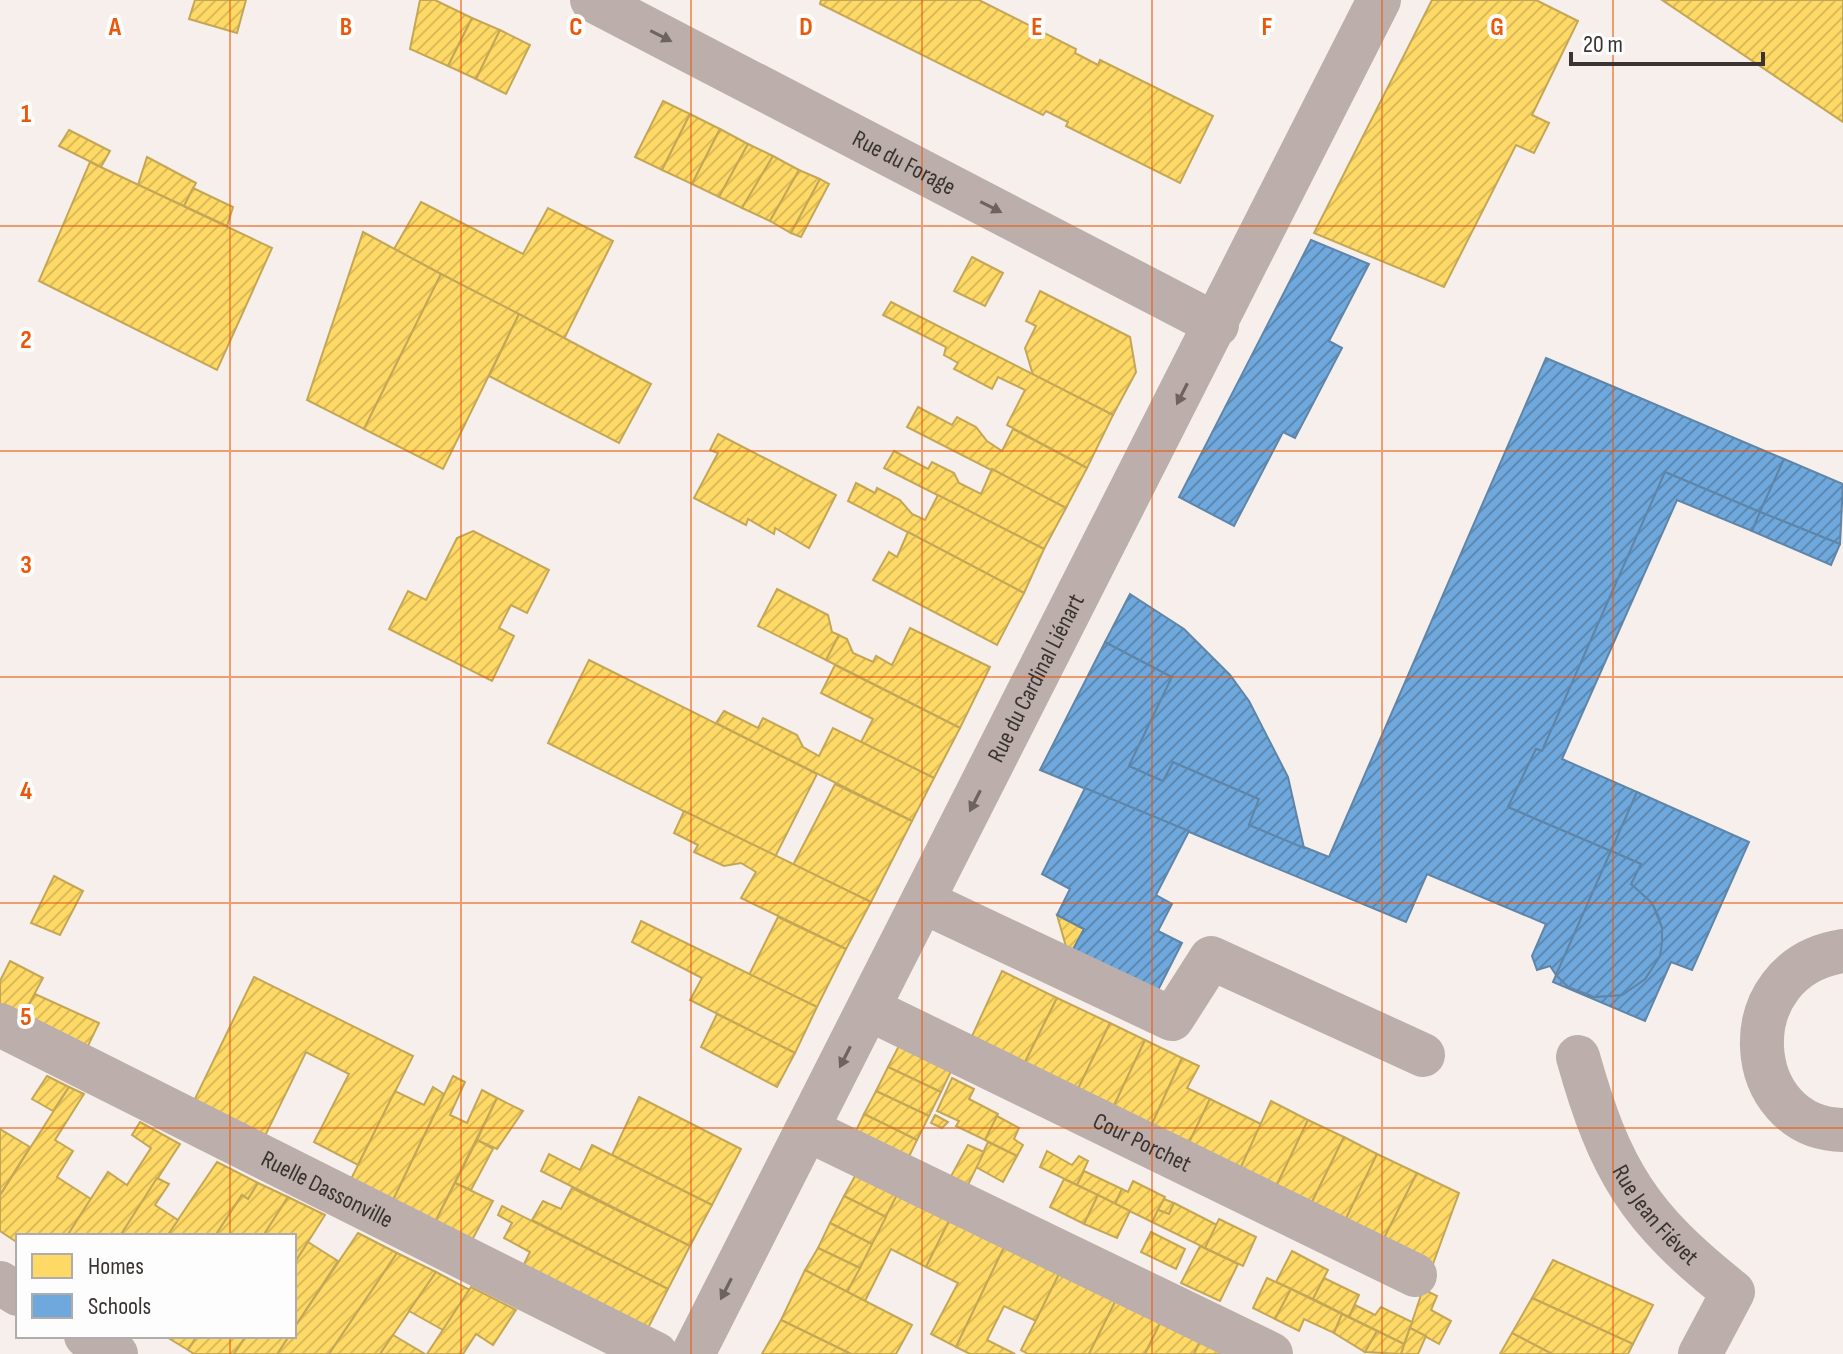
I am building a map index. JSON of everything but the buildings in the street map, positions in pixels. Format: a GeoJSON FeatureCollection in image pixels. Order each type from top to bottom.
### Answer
{"type":"FeatureCollection","features":[{"type":"Feature","properties":{"kind":"street","name":"Rue du Forage"},"geometry":{"type":"LineString","coordinates":[[592,0],[1217,325]]}},
{"type":"Feature","properties":{"kind":"street","name":"Rue du Cardinal Liénart"},"geometry":{"type":"LineString","coordinates":[[693,1354],[1379,0]]}},
{"type":"Feature","properties":{"kind":"street"},"geometry":{"type":"LineString","coordinates":[[924,902],[1172,1019],[1211,958],[1423,1055]]}},
{"type":"Feature","properties":{"kind":"street"},"geometry":{"type":"LineString","coordinates":[[1843,951],[1822,954],[1796,968],[1775,990],[1763,1017],[1760,1047],[1767,1076],[1783,1101],[1806,1120],[1843,1130]]}},
{"type":"Feature","properties":{"kind":"street","name":"Cour Porchet"},"geometry":{"type":"LineString","coordinates":[[869,1009],[1415,1275]]}},
{"type":"Feature","properties":{"kind":"street","name":"Ruelle Dassonville"},"geometry":{"type":"LineString","coordinates":[[0,1025],[656,1354]]}},
{"type":"Feature","properties":{"kind":"street","name":"Rue Jean Fiévet"},"geometry":{"type":"LineString","coordinates":[[1578,1057],[1596,1122],[1633,1194],[1661,1229],[1733,1292],[1700,1354]]}},
{"type":"Feature","properties":{"kind":"street"},"geometry":{"type":"LineString","coordinates":[[808,1130],[1271,1354]]}},
{"type":"Feature","properties":{"kind":"street"},"geometry":{"type":"LineString","coordinates":[[89,1338],[116,1354]]}}]}
